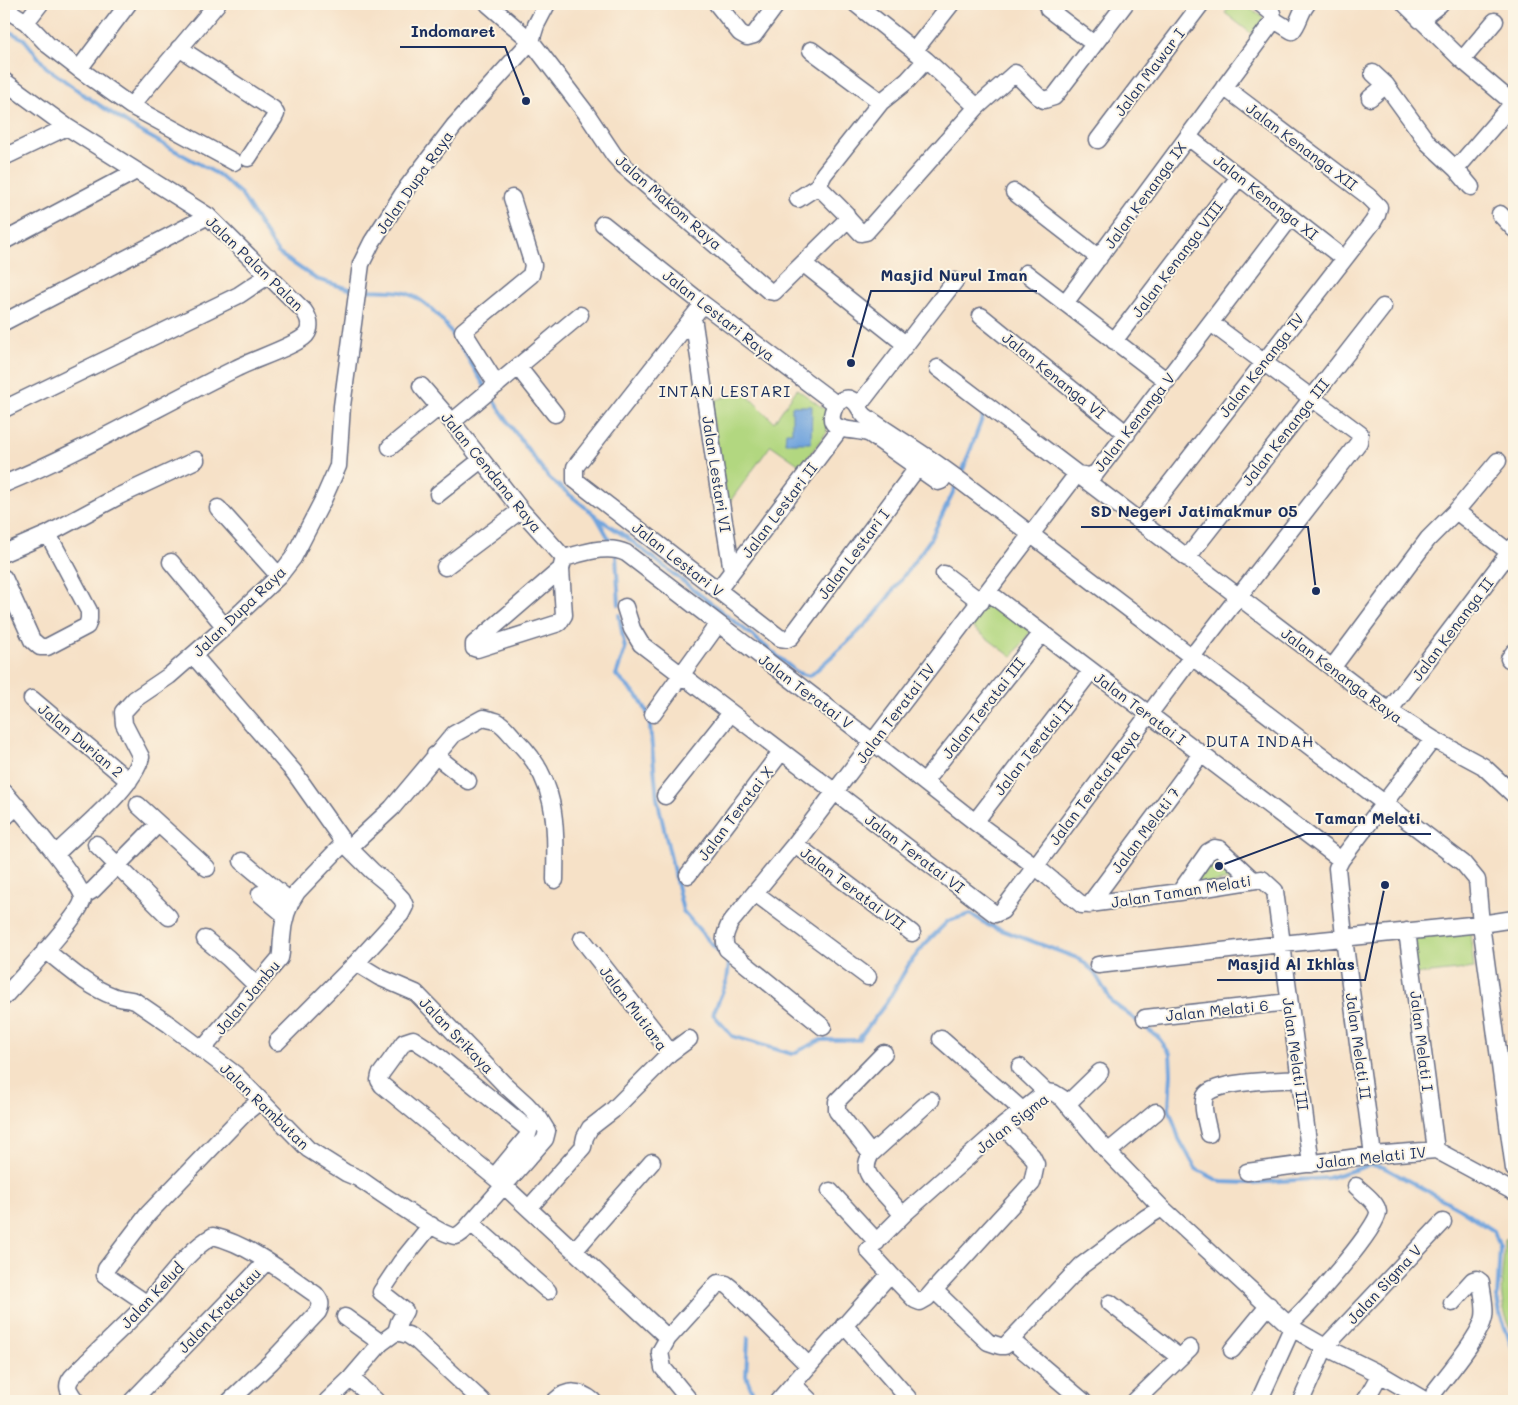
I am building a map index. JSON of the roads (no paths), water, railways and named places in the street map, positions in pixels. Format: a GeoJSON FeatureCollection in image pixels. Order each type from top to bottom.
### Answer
{"type":"FeatureCollection","features":[{"type":"Feature","properties":{"kind":"street"},"geometry":{"type":"LineString","coordinates":[[26,22],[40,4]]}},
{"type":"Feature","properties":{"kind":"street"},"geometry":{"type":"LineString","coordinates":[[79,69],[128,4]]}},
{"type":"Feature","properties":{"kind":"street"},"geometry":{"type":"LineString","coordinates":[[131,106],[217,4]]}},
{"type":"Feature","properties":{"kind":"street","name":"Jalan Makom Raya"},"geometry":{"type":"LineString","coordinates":[[488,4],[531,41],[619,160],[769,291],[774,292],[804,264]]}},
{"type":"Feature","properties":{"kind":"street"},"geometry":{"type":"LineString","coordinates":[[531,41],[536,25],[547,4]]}},
{"type":"Feature","properties":{"kind":"street"},"geometry":{"type":"LineString","coordinates":[[717,4],[740,34],[747,37],[754,34],[777,4]]}},
{"type":"Feature","properties":{"kind":"street"},"geometry":{"type":"LineString","coordinates":[[856,4],[920,55],[977,107]]}},
{"type":"Feature","properties":{"kind":"street"},"geometry":{"type":"LineString","coordinates":[[798,199],[818,186],[824,174],[881,102],[907,81],[920,55],[951,4]]}},
{"type":"Feature","properties":{"kind":"street"},"geometry":{"type":"LineString","coordinates":[[818,186],[846,214],[848,219],[861,233],[866,232],[977,107],[1015,73],[1039,97],[1044,100],[1054,97],[1125,4]]}},
{"type":"Feature","properties":{"kind":"street","name":"Jalan Mawar I"},"geometry":{"type":"LineString","coordinates":[[1098,140],[1200,4]]}},
{"type":"Feature","properties":{"kind":"street"},"geometry":{"type":"LineString","coordinates":[[1261,4],[1272,13],[1274,20],[1292,31],[1295,29],[1300,15],[1307,4]]}},
{"type":"Feature","properties":{"kind":"street"},"geometry":{"type":"LineString","coordinates":[[1404,4],[1462,60],[1514,102],[1456,169]]}},
{"type":"Feature","properties":{"kind":"street"},"geometry":{"type":"LineString","coordinates":[[1420,20],[1440,4]]}},
{"type":"Feature","properties":{"kind":"street"},"geometry":{"type":"LineString","coordinates":[[4,8],[26,22],[48,45],[79,69],[131,106],[241,160],[274,118],[276,114],[274,109],[179,48]]}},
{"type":"Feature","properties":{"kind":"street"},"geometry":{"type":"LineString","coordinates":[[1048,9],[1094,44]]}},
{"type":"Feature","properties":{"kind":"street","name":"Jalan Kenanga IX"},"geometry":{"type":"LineString","coordinates":[[1065,303],[1274,20]]}},
{"type":"Feature","properties":{"kind":"street"},"geometry":{"type":"LineString","coordinates":[[1462,60],[1495,21]]}},
{"type":"Feature","properties":{"kind":"street","name":"Jalan Dupa Raya"},"geometry":{"type":"LineString","coordinates":[[56,854],[129,781],[141,757],[124,724],[123,712],[135,700],[169,676],[225,627],[279,576],[293,558],[338,466],[342,406],[360,264],[408,186],[454,126],[531,41]]}},
{"type":"Feature","properties":{"kind":"street"},"geometry":{"type":"LineString","coordinates":[[811,50],[881,102]]}},
{"type":"Feature","properties":{"kind":"street"},"geometry":{"type":"LineString","coordinates":[[1373,73],[1386,85],[1428,143],[1456,169],[1471,187]]}},
{"type":"Feature","properties":{"kind":"street","name":"Jalan Palan Palan"},"geometry":{"type":"LineString","coordinates":[[4,81],[67,127],[208,216],[308,315],[310,326],[301,340],[239,367],[112,433],[4,484]]}},
{"type":"Feature","properties":{"kind":"street"},"geometry":{"type":"LineString","coordinates":[[1370,98],[1386,85]]}},
{"type":"Feature","properties":{"kind":"street","name":"Jalan Kenanga XII"},"geometry":{"type":"LineString","coordinates":[[1224,87],[1368,196],[1379,207]]}},
{"type":"Feature","properties":{"kind":"street"},"geometry":{"type":"LineString","coordinates":[[4,157],[67,127]]}},
{"type":"Feature","properties":{"kind":"street","name":"Jalan Kenanga XI"},"geometry":{"type":"LineString","coordinates":[[1188,137],[1343,258]]}},
{"type":"Feature","properties":{"kind":"street"},"geometry":{"type":"LineString","coordinates":[[4,241],[136,171]]}},
{"type":"Feature","properties":{"kind":"street","name":"Jalan Kenanga VIII"},"geometry":{"type":"LineString","coordinates":[[1114,341],[1239,177]]}},
{"type":"Feature","properties":{"kind":"street"},"geometry":{"type":"LineString","coordinates":[[1014,192],[1099,258]]}},
{"type":"Feature","properties":{"kind":"street"},"geometry":{"type":"LineString","coordinates":[[491,390],[463,331],[531,275],[533,265],[512,198]]}},
{"type":"Feature","properties":{"kind":"street","name":"Jalan Kenanga IV"},"geometry":{"type":"LineString","coordinates":[[1140,522],[1372,222],[1377,215],[1379,207]]}},
{"type":"Feature","properties":{"kind":"street"},"geometry":{"type":"LineString","coordinates":[[1500,214],[1514,229]]}},
{"type":"Feature","properties":{"kind":"street"},"geometry":{"type":"LineString","coordinates":[[4,322],[208,216]]}},
{"type":"Feature","properties":{"kind":"street","name":"Jalan Kenanga V"},"geometry":{"type":"LineString","coordinates":[[938,368],[1077,474],[1089,476],[1096,473],[1127,434],[1291,217]]}},
{"type":"Feature","properties":{"kind":"street"},"geometry":{"type":"LineString","coordinates":[[848,219],[804,264],[905,344]]}},
{"type":"Feature","properties":{"kind":"street","name":"Jalan Lestari Raya"},"geometry":{"type":"LineString","coordinates":[[603,224],[698,310],[836,404]]}},
{"type":"Feature","properties":{"kind":"street"},"geometry":{"type":"LineString","coordinates":[[1026,273],[1167,381]]}},
{"type":"Feature","properties":{"kind":"street"},"geometry":{"type":"LineString","coordinates":[[4,410],[239,295],[268,275]]}},
{"type":"Feature","properties":{"kind":"street"},"geometry":{"type":"LineString","coordinates":[[859,405],[954,281]]}},
{"type":"Feature","properties":{"kind":"street","name":"Jalan Kenanga III"},"geometry":{"type":"LineString","coordinates":[[1187,558],[1382,307]]}},
{"type":"Feature","properties":{"kind":"street","name":"Jalan Lestari V"},"geometry":{"type":"LineString","coordinates":[[698,310],[575,467],[575,480],[780,638],[787,639]]}},
{"type":"Feature","properties":{"kind":"street","name":"Jalan Lestari VI"},"geometry":{"type":"LineString","coordinates":[[698,310],[713,455],[732,571]]}},
{"type":"Feature","properties":{"kind":"street"},"geometry":{"type":"LineString","coordinates":[[452,422],[580,315]]}},
{"type":"Feature","properties":{"kind":"street","name":"Jalan Kenanga VI"},"geometry":{"type":"LineString","coordinates":[[982,316],[1127,434]]}},
{"type":"Feature","properties":{"kind":"street"},"geometry":{"type":"LineString","coordinates":[[1211,323],[1312,398]]}},
{"type":"Feature","properties":{"kind":"street"},"geometry":{"type":"LineString","coordinates":[[518,367],[554,414]]}},
{"type":"Feature","properties":{"kind":"street","name":"Jalan Cendana Raya"},"geometry":{"type":"LineString","coordinates":[[421,386],[452,422],[563,564]]}},
{"type":"Feature","properties":{"kind":"street"},"geometry":{"type":"LineString","coordinates":[[870,391],[872,416],[922,462],[938,482],[955,477],[1468,868],[1477,880],[1481,924],[1511,1125],[1514,1169]]}},
{"type":"Feature","properties":{"kind":"street","name":"Jalan Teratai Raya"},"geometry":{"type":"LineString","coordinates":[[995,914],[1002,911],[1149,714],[1359,442],[1360,434],[1312,398]]}},
{"type":"Feature","properties":{"kind":"street"},"geometry":{"type":"LineString","coordinates":[[879,424],[864,415],[859,405],[851,399],[836,404],[832,415],[834,424],[840,429],[850,432],[862,430],[922,462]]}},
{"type":"Feature","properties":{"kind":"street"},"geometry":{"type":"LineString","coordinates":[[390,447],[439,407]]}},
{"type":"Feature","properties":{"kind":"street","name":"Jalan Lestari II"},"geometry":{"type":"LineString","coordinates":[[718,590],[840,429]]}},
{"type":"Feature","properties":{"kind":"street"},"geometry":{"type":"LineString","coordinates":[[4,553],[48,534],[119,496],[196,460]]}},
{"type":"Feature","properties":{"kind":"street"},"geometry":{"type":"LineString","coordinates":[[438,494],[481,460]]}},
{"type":"Feature","properties":{"kind":"street"},"geometry":{"type":"LineString","coordinates":[[1332,668],[1428,539],[1456,511],[1498,461]]}},
{"type":"Feature","properties":{"kind":"street","name":"Jalan Lestari I"},"geometry":{"type":"LineString","coordinates":[[787,639],[922,462]]}},
{"type":"Feature","properties":{"kind":"street","name":"Jalan Kenanga Raya"},"geometry":{"type":"LineString","coordinates":[[1077,474],[1389,712],[1433,739],[1484,766],[1514,796]]}},
{"type":"Feature","properties":{"kind":"street","name":"Jalan Teratai IV"},"geometry":{"type":"LineString","coordinates":[[823,1027],[730,953],[724,944],[730,923],[795,844],[1077,474]]}},
{"type":"Feature","properties":{"kind":"street"},"geometry":{"type":"LineString","coordinates":[[218,508],[279,576]]}},
{"type":"Feature","properties":{"kind":"street"},"geometry":{"type":"LineString","coordinates":[[445,567],[521,510]]}},
{"type":"Feature","properties":{"kind":"street"},"geometry":{"type":"LineString","coordinates":[[1456,511],[1513,552]]}},
{"type":"Feature","properties":{"kind":"street"},"geometry":{"type":"LineString","coordinates":[[4,578],[32,640],[40,646],[47,647],[87,626],[90,619],[89,611],[48,534]]}},
{"type":"Feature","properties":{"kind":"street","name":"Jalan Teratai V"},"geometry":{"type":"LineString","coordinates":[[563,564],[591,551],[618,549],[626,552],[975,822],[1035,866],[1082,905],[1089,905]]}},
{"type":"Feature","properties":{"kind":"street","name":"Jalan Kenanga II"},"geometry":{"type":"LineString","coordinates":[[1389,712],[1513,552]]}},
{"type":"Feature","properties":{"kind":"street"},"geometry":{"type":"LineString","coordinates":[[171,562],[225,627]]}},
{"type":"Feature","properties":{"kind":"street"},"geometry":{"type":"LineString","coordinates":[[563,564],[563,620],[550,626],[477,649],[474,648],[474,644],[563,564]]}},
{"type":"Feature","properties":{"kind":"street","name":"Jalan Teratai I"},"geometry":{"type":"LineString","coordinates":[[944,574],[1042,633],[1341,860]]}},
{"type":"Feature","properties":{"kind":"street","name":"Jalan Teratai VI"},"geometry":{"type":"LineString","coordinates":[[625,607],[632,629],[641,644],[995,914]]}},
{"type":"Feature","properties":{"kind":"street"},"geometry":{"type":"LineString","coordinates":[[653,714],[718,624]]}},
{"type":"Feature","properties":{"kind":"street","name":"Jalan Teratai III"},"geometry":{"type":"LineString","coordinates":[[924,782],[1042,633]]}},
{"type":"Feature","properties":{"kind":"street"},"geometry":{"type":"LineString","coordinates":[[193,655],[294,772],[347,845],[372,871],[390,885],[402,899],[405,906],[356,963],[277,1042]]}},
{"type":"Feature","properties":{"kind":"street","name":"Jalan Teratai II"},"geometry":{"type":"LineString","coordinates":[[975,822],[1091,671]]}},
{"type":"Feature","properties":{"kind":"street","name":"Jalan Durian 2"},"geometry":{"type":"LineString","coordinates":[[32,699],[129,781]]}},
{"type":"Feature","properties":{"kind":"street"},"geometry":{"type":"LineString","coordinates":[[665,796],[731,713]]}},
{"type":"Feature","properties":{"kind":"street"},"geometry":{"type":"LineString","coordinates":[[288,908],[297,892],[347,845],[392,808],[454,734],[483,718],[497,722],[522,746],[541,771],[551,798],[556,845],[555,880]]}},
{"type":"Feature","properties":{"kind":"street"},"geometry":{"type":"LineString","coordinates":[[1344,933],[1337,868],[1341,860],[1433,739]]}},
{"type":"Feature","properties":{"kind":"street","name":"Jalan Teratai X"},"geometry":{"type":"LineString","coordinates":[[688,875],[781,752]]}},
{"type":"Feature","properties":{"kind":"street","name":"Jalan Melati 7"},"geometry":{"type":"LineString","coordinates":[[1089,905],[1201,754]]}},
{"type":"Feature","properties":{"kind":"street"},"geometry":{"type":"LineString","coordinates":[[435,755],[468,781]]}},
{"type":"Feature","properties":{"kind":"street"},"geometry":{"type":"LineString","coordinates":[[4,792],[56,854],[78,884],[88,893]]}},
{"type":"Feature","properties":{"kind":"street"},"geometry":{"type":"LineString","coordinates":[[138,805],[207,868]]}},
{"type":"Feature","properties":{"kind":"street"},"geometry":{"type":"LineString","coordinates":[[4,818],[17,806]]}},
{"type":"Feature","properties":{"kind":"street"},"geometry":{"type":"LineString","coordinates":[[4,997],[65,926],[88,893],[158,824]]}},
{"type":"Feature","properties":{"kind":"street"},"geometry":{"type":"LineString","coordinates":[[96,844],[169,917]]}},
{"type":"Feature","properties":{"kind":"street","name":"Jalan Teratai VII"},"geometry":{"type":"LineString","coordinates":[[795,844],[912,933]]}},
{"type":"Feature","properties":{"kind":"street"},"geometry":{"type":"LineString","coordinates":[[1180,892],[1208,852],[1215,848],[1220,849],[1253,880]]}},
{"type":"Feature","properties":{"kind":"street"},"geometry":{"type":"LineString","coordinates":[[242,861],[288,908]]}},
{"type":"Feature","properties":{"kind":"street","name":"Jalan Taman Melati"},"geometry":{"type":"LineString","coordinates":[[1089,905],[1262,879],[1275,891],[1282,944]]}},
{"type":"Feature","properties":{"kind":"street"},"geometry":{"type":"LineString","coordinates":[[755,893],[868,977]]}},
{"type":"Feature","properties":{"kind":"street"},"geometry":{"type":"LineString","coordinates":[[260,894],[288,908]]}},
{"type":"Feature","properties":{"kind":"street","name":"Jalan Jambu"},"geometry":{"type":"LineString","coordinates":[[202,1050],[280,958],[288,908]]}},
{"type":"Feature","properties":{"kind":"street"},"geometry":{"type":"LineString","coordinates":[[1098,965],[1282,944],[1344,933],[1408,931],[1514,919]]}},
{"type":"Feature","properties":{"kind":"street","name":"Jalan Melati I"},"geometry":{"type":"LineString","coordinates":[[1408,931],[1436,1150]]}},
{"type":"Feature","properties":{"kind":"street","name":"Jalan Melati II"},"geometry":{"type":"LineString","coordinates":[[1344,933],[1373,1154]]}},
{"type":"Feature","properties":{"kind":"street"},"geometry":{"type":"LineString","coordinates":[[206,939],[257,986]]}},
{"type":"Feature","properties":{"kind":"street","name":"Jalan Mutiara"},"geometry":{"type":"LineString","coordinates":[[529,1208],[583,1147],[584,1138],[590,1128],[612,1111],[670,1053],[582,939]]}},
{"type":"Feature","properties":{"kind":"street","name":"Jalan Melati III"},"geometry":{"type":"LineString","coordinates":[[1282,944],[1311,1164]]}},
{"type":"Feature","properties":{"kind":"street","name":"Jalan Rambutan"},"geometry":{"type":"LineString","coordinates":[[45,950],[94,987],[115,998],[127,998],[135,1001],[170,1025],[236,1075],[308,1149],[452,1236],[463,1232],[471,1223],[499,1182]]}},
{"type":"Feature","properties":{"kind":"street","name":"Jalan Srikaya"},"geometry":{"type":"LineString","coordinates":[[356,963],[379,977],[416,993],[504,1084],[526,1104],[542,1123],[547,1131],[545,1138],[499,1182]]}},
{"type":"Feature","properties":{"kind":"street","name":"Jalan Melati 6"},"geometry":{"type":"LineString","coordinates":[[1145,1018],[1289,1002]]}},
{"type":"Feature","properties":{"kind":"street"},"geometry":{"type":"LineString","coordinates":[[670,1053],[688,1039]]}},
{"type":"Feature","properties":{"kind":"street"},"geometry":{"type":"LineString","coordinates":[[941,1039],[1022,1110]]}},
{"type":"Feature","properties":{"kind":"street"},"geometry":{"type":"LineString","coordinates":[[499,1182],[527,1137],[529,1131],[527,1128],[433,1052],[413,1040],[404,1042],[380,1075],[379,1080],[382,1085],[529,1208],[668,1338]]}},
{"type":"Feature","properties":{"kind":"street"},"geometry":{"type":"LineString","coordinates":[[871,1154],[837,1111],[836,1105],[837,1101],[884,1053]]}},
{"type":"Feature","properties":{"kind":"street"},"geometry":{"type":"LineString","coordinates":[[1020,1067],[1046,1092]]}},
{"type":"Feature","properties":{"kind":"street"},"geometry":{"type":"LineString","coordinates":[[1067,1104],[1100,1072]]}},
{"type":"Feature","properties":{"kind":"street"},"geometry":{"type":"LineString","coordinates":[[1209,1134],[1204,1106],[1205,1096],[1208,1091],[1223,1085],[1300,1079]]}},
{"type":"Feature","properties":{"kind":"street","name":"Jalan Sigma"},"geometry":{"type":"LineString","coordinates":[[876,1242],[900,1210],[1022,1110],[1046,1092],[1054,1093],[1067,1104],[1108,1152],[1162,1208],[1291,1326],[1325,1347],[1380,1374],[1426,1401]]}},
{"type":"Feature","properties":{"kind":"street"},"geometry":{"type":"LineString","coordinates":[[931,1100],[871,1154],[867,1163],[867,1172],[900,1210],[960,1151]]}},
{"type":"Feature","properties":{"kind":"street"},"geometry":{"type":"LineString","coordinates":[[146,1303],[105,1275],[106,1269],[148,1214],[245,1113],[260,1101]]}},
{"type":"Feature","properties":{"kind":"street"},"geometry":{"type":"LineString","coordinates":[[1108,1152],[1156,1112]]}},
{"type":"Feature","properties":{"kind":"street"},"geometry":{"type":"LineString","coordinates":[[830,1191],[876,1242],[868,1250],[915,1300],[920,1302],[927,1298],[1032,1183],[1036,1164],[1032,1156],[1003,1126]]}},
{"type":"Feature","properties":{"kind":"street","name":"Jalan Melati IV"},"geometry":{"type":"LineString","coordinates":[[1247,1172],[1373,1154],[1436,1150],[1514,1192]]}},
{"type":"Feature","properties":{"kind":"street"},"geometry":{"type":"LineString","coordinates":[[574,1251],[652,1162]]}},
{"type":"Feature","properties":{"kind":"street"},"geometry":{"type":"LineString","coordinates":[[1259,1401],[1291,1326],[1358,1245],[1376,1219],[1378,1211],[1376,1206],[1356,1186]]}},
{"type":"Feature","properties":{"kind":"street"},"geometry":{"type":"LineString","coordinates":[[934,1290],[988,1342],[1005,1346],[1080,1266],[1162,1208]]}},
{"type":"Feature","properties":{"kind":"street","name":"Jalan Sigma V"},"geometry":{"type":"LineString","coordinates":[[1325,1347],[1443,1222]]}},
{"type":"Feature","properties":{"kind":"street"},"geometry":{"type":"LineString","coordinates":[[471,1223],[548,1291]]}},
{"type":"Feature","properties":{"kind":"street"},"geometry":{"type":"LineString","coordinates":[[326,1401],[351,1378],[381,1343],[396,1332],[405,1311],[381,1292],[401,1262],[431,1225]]}},
{"type":"Feature","properties":{"kind":"street","name":"Jalan Kelud"},"geometry":{"type":"LineString","coordinates":[[76,1401],[68,1389],[68,1382],[72,1377],[206,1240],[213,1236],[224,1238],[266,1260]]}},
{"type":"Feature","properties":{"kind":"street","name":"Jalan Krakatau"},"geometry":{"type":"LineString","coordinates":[[132,1401],[266,1260],[315,1294],[320,1300],[321,1306],[318,1312],[272,1362],[230,1401]]}},
{"type":"Feature","properties":{"kind":"street"},"geometry":{"type":"LineString","coordinates":[[778,1401],[890,1274]]}},
{"type":"Feature","properties":{"kind":"street"},"geometry":{"type":"LineString","coordinates":[[1432,1401],[1435,1391],[1477,1334],[1484,1318],[1485,1309],[1481,1282],[1477,1279],[1473,1280],[1452,1303]]}},
{"type":"Feature","properties":{"kind":"street"},"geometry":{"type":"LineString","coordinates":[[690,1401],[663,1368],[660,1352],[668,1338],[716,1285],[721,1282],[732,1288],[810,1366]]}},
{"type":"Feature","properties":{"kind":"street"},"geometry":{"type":"LineString","coordinates":[[1110,1303],[1184,1353],[1135,1401]]}},
{"type":"Feature","properties":{"kind":"street"},"geometry":{"type":"LineString","coordinates":[[1232,1350],[1268,1305]]}},
{"type":"Feature","properties":{"kind":"street"},"geometry":{"type":"LineString","coordinates":[[345,1317],[381,1343]]}},
{"type":"Feature","properties":{"kind":"street"},"geometry":{"type":"LineString","coordinates":[[844,1325],[908,1398]]}},
{"type":"Feature","properties":{"kind":"street"},"geometry":{"type":"LineString","coordinates":[[396,1332],[408,1335],[417,1341],[482,1401]]}},
{"type":"Feature","properties":{"kind":"street"},"geometry":{"type":"LineString","coordinates":[[1011,1340],[1083,1401]]}},
{"type":"Feature","properties":{"kind":"street"},"geometry":{"type":"LineString","coordinates":[[1301,1401],[1325,1347]]}},
{"type":"Feature","properties":{"kind":"street"},"geometry":{"type":"LineString","coordinates":[[1365,1401],[1380,1374]]}},
{"type":"Feature","properties":{"kind":"street"},"geometry":{"type":"LineString","coordinates":[[351,1378],[376,1401]]}},
{"type":"Feature","properties":{"kind":"street"},"geometry":{"type":"LineString","coordinates":[[794,1384],[810,1401]]}},
{"type":"Feature","properties":{"kind":"street"},"geometry":{"type":"LineString","coordinates":[[555,1401],[569,1392],[593,1401]]}},
{"type":"Feature","properties":{"kind":"water"},"geometry":{"type":"Polygon","coordinates":[[[792,406],[812,406],[811,443],[785,443],[786,432],[792,432],[792,406]]]}},
{"type":"Feature","properties":{"kind":"waterway"},"geometry":{"type":"LineString","coordinates":[[4,29],[24,39],[46,67],[84,95],[136,129],[219,175],[241,194],[278,253],[316,279],[353,290]]}},
{"type":"Feature","properties":{"kind":"waterway"},"geometry":{"type":"LineString","coordinates":[[362,290],[401,292],[415,297],[428,306],[450,331],[486,388]]}},
{"type":"Feature","properties":{"kind":"waterway"},"geometry":{"type":"LineString","coordinates":[[491,396],[549,478],[596,516],[612,544]]}},
{"type":"Feature","properties":{"kind":"waterway"},"geometry":{"type":"LineString","coordinates":[[961,475],[983,416]]}},
{"type":"Feature","properties":{"kind":"waterway"},"geometry":{"type":"LineString","coordinates":[[598,518],[625,536],[798,673],[810,676],[875,615],[930,540],[957,484]]}},
{"type":"Feature","properties":{"kind":"waterway"},"geometry":{"type":"LineString","coordinates":[[616,555],[619,605]]}},
{"type":"Feature","properties":{"kind":"waterway"},"geometry":{"type":"LineString","coordinates":[[619,615],[625,649],[616,675],[640,699],[649,716],[657,798],[683,911],[729,964],[727,981],[713,1014],[732,1036],[792,1054],[821,1040],[858,1040],[887,1002],[909,964],[925,944],[948,921],[971,914],[988,925],[1080,959],[1094,972],[1112,1002],[1158,1037],[1170,1054],[1169,1108],[1179,1139],[1196,1169],[1221,1182],[1250,1183],[1328,1178],[1370,1165],[1383,1167],[1459,1208],[1494,1231],[1500,1248],[1497,1299],[1500,1314],[1514,1352]]}},
{"type":"Feature","properties":{"kind":"waterway"},"geometry":{"type":"LineString","coordinates":[[748,1338],[746,1376],[756,1401]]}},
{"type":"Feature","properties":{"kind":"place","name":"Indomaret"},"geometry":{"type":"Point","coordinates":[526,101]}},
{"type":"Feature","properties":{"kind":"place","name":"Masjid Nurul Iman"},"geometry":{"type":"Point","coordinates":[851,363]}},
{"type":"Feature","properties":{"kind":"place","name":"SD Negeri Jatimakmur 05"},"geometry":{"type":"Point","coordinates":[1316,591]}},
{"type":"Feature","properties":{"kind":"place","name":"Taman Melati"},"geometry":{"type":"Point","coordinates":[1219,866]}},
{"type":"Feature","properties":{"kind":"place","name":"Masjid Al Ikhlas"},"geometry":{"type":"Point","coordinates":[1385,885]}},
{"type":"Feature","properties":{"kind":"district","name":"INTAN LESTARI"},"geometry":{"type":"Point","coordinates":[725,390]}},
{"type":"Feature","properties":{"kind":"district","name":"DUTA INDAH"},"geometry":{"type":"Point","coordinates":[1260,740]}}]}
